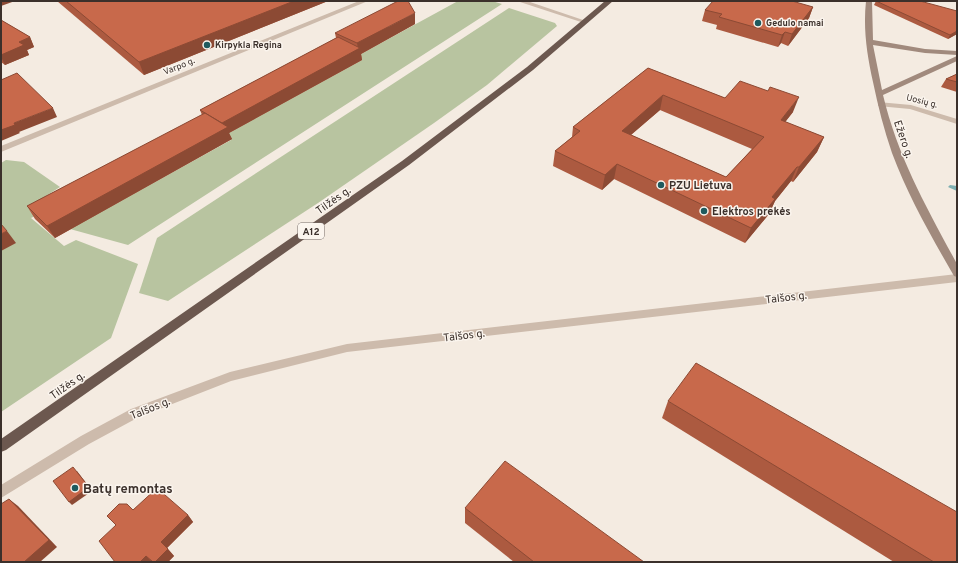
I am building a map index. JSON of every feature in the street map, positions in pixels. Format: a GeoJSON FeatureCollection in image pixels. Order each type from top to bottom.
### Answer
{"type":"FeatureCollection","features":[{"type":"Feature","properties":{"kind":"highway","name":"Tilžės g."},"geometry":{"type":"LineString","coordinates":[[1,446],[407,164],[483,107],[586,22],[609,1]]}},
{"type":"Feature","properties":{"kind":"main road","name":"Ežero g."},"geometry":{"type":"LineString","coordinates":[[869,1],[869,42],[881,104],[903,170],[957,273]]}},
{"type":"Feature","properties":{"kind":"main road"},"geometry":{"type":"LineString","coordinates":[[869,42],[925,51],[957,54]]}},
{"type":"Feature","properties":{"kind":"main road"},"geometry":{"type":"LineString","coordinates":[[879,94],[957,58]]}},
{"type":"Feature","properties":{"kind":"street","name":"Varpo g."},"geometry":{"type":"LineString","coordinates":[[1,149],[365,1]]}},
{"type":"Feature","properties":{"kind":"street"},"geometry":{"type":"LineString","coordinates":[[520,1],[586,22]]}},
{"type":"Feature","properties":{"kind":"street","name":"Uosių g."},"geometry":{"type":"LineString","coordinates":[[881,104],[911,107],[957,122]]}},
{"type":"Feature","properties":{"kind":"street","name":"Talšos g."},"geometry":{"type":"LineString","coordinates":[[1,492],[85,440],[135,413],[230,377],[347,348],[957,278]]}},
{"type":"Feature","properties":{"kind":"green space"},"geometry":{"type":"Polygon","coordinates":[[[458,1],[492,1],[502,4],[128,245],[70,229],[231,140],[225,135],[362,60],[359,55],[458,1]]]}},
{"type":"Feature","properties":{"kind":"green space"},"geometry":{"type":"Polygon","coordinates":[[[509,8],[555,23],[557,26],[487,85],[434,123],[318,203],[168,301],[139,293],[157,238],[509,8]]]}},
{"type":"Feature","properties":{"kind":"green space"},"geometry":{"type":"Polygon","coordinates":[[[6,160],[24,162],[60,187],[35,203],[43,212],[31,218],[64,246],[76,240],[138,264],[111,338],[1,412],[1,163],[6,160]]]}},
{"type":"Feature","properties":{"kind":"building"},"geometry":{"type":"Polygon","coordinates":[[[66,1],[294,1],[139,62],[66,1]]]}},
{"type":"Feature","properties":{"kind":"building"},"geometry":{"type":"Polygon","coordinates":[[[398,1],[408,1],[415,13],[357,43],[335,33],[398,1]]]}},
{"type":"Feature","properties":{"kind":"building","name":"Gedulo namai"},"geometry":{"type":"Polygon","coordinates":[[[713,1],[792,1],[813,7],[792,34],[785,32],[782,35],[719,17],[722,14],[705,10],[713,1]]]}},
{"type":"Feature","properties":{"kind":"building"},"geometry":{"type":"Polygon","coordinates":[[[876,1],[920,1],[957,11],[957,31],[950,35],[876,1]]]}},
{"type":"Feature","properties":{"kind":"building"},"geometry":{"type":"Polygon","coordinates":[[[1,20],[30,37],[19,42],[24,45],[1,55],[1,20]]]}},
{"type":"Feature","properties":{"kind":"building"},"geometry":{"type":"Polygon","coordinates":[[[338,37],[360,48],[222,123],[200,110],[338,37]]]}},
{"type":"Feature","properties":{"kind":"building"},"geometry":{"type":"Polygon","coordinates":[[[648,68],[725,98],[740,81],[768,91],[770,87],[799,97],[781,120],[824,137],[772,197],[775,199],[751,228],[617,164],[605,175],[555,151],[580,131],[573,127],[648,68]],[[663,95],[622,131],[726,177],[764,137],[663,95]]]}},
{"type":"Feature","properties":{"kind":"building"},"geometry":{"type":"Polygon","coordinates":[[[17,73],[53,108],[14,123],[15,125],[1,130],[1,80],[17,73]]]}},
{"type":"Feature","properties":{"kind":"building"},"geometry":{"type":"Polygon","coordinates":[[[957,74],[957,82],[946,79],[957,74]]]}},
{"type":"Feature","properties":{"kind":"building"},"geometry":{"type":"Polygon","coordinates":[[[205,113],[228,127],[47,226],[27,206],[205,113]]]}},
{"type":"Feature","properties":{"kind":"building"},"geometry":{"type":"Polygon","coordinates":[[[1,224],[7,231],[1,234],[1,224]]]}},
{"type":"Feature","properties":{"kind":"building"},"geometry":{"type":"Polygon","coordinates":[[[696,363],[957,512],[957,562],[934,562],[668,401],[696,363]]]}},
{"type":"Feature","properties":{"kind":"building"},"geometry":{"type":"Polygon","coordinates":[[[505,461],[644,562],[534,562],[465,508],[505,461]]]}},
{"type":"Feature","properties":{"kind":"building","name":"Batų remontas"},"geometry":{"type":"Polygon","coordinates":[[[73,467],[89,487],[69,502],[53,481],[73,467]]]}},
{"type":"Feature","properties":{"kind":"building"},"geometry":{"type":"Polygon","coordinates":[[[157,488],[188,515],[161,542],[168,549],[155,562],[146,556],[140,562],[115,562],[99,541],[116,525],[107,516],[119,504],[127,504],[133,510],[157,488]]]}},
{"type":"Feature","properties":{"kind":"building"},"geometry":{"type":"Polygon","coordinates":[[[9,499],[49,540],[24,562],[1,562],[1,504],[9,499]]]}},
{"type":"Feature","properties":{"kind":"waterway"},"geometry":{"type":"LineString","coordinates":[[952,187],[957,189]]}},
{"type":"Feature","properties":{"kind":"place","name":"Gedulo namai"},"geometry":{"type":"Point","coordinates":[758,23]}},
{"type":"Feature","properties":{"kind":"place","name":"Kirpykla Regina"},"geometry":{"type":"Point","coordinates":[207,45]}},
{"type":"Feature","properties":{"kind":"place","name":"PZU Lietuva"},"geometry":{"type":"Point","coordinates":[661,185]}},
{"type":"Feature","properties":{"kind":"place","name":"Elektros prekės"},"geometry":{"type":"Point","coordinates":[704,211]}},
{"type":"Feature","properties":{"kind":"place","name":"Batų remontas"},"geometry":{"type":"Point","coordinates":[75,488]}}]}
